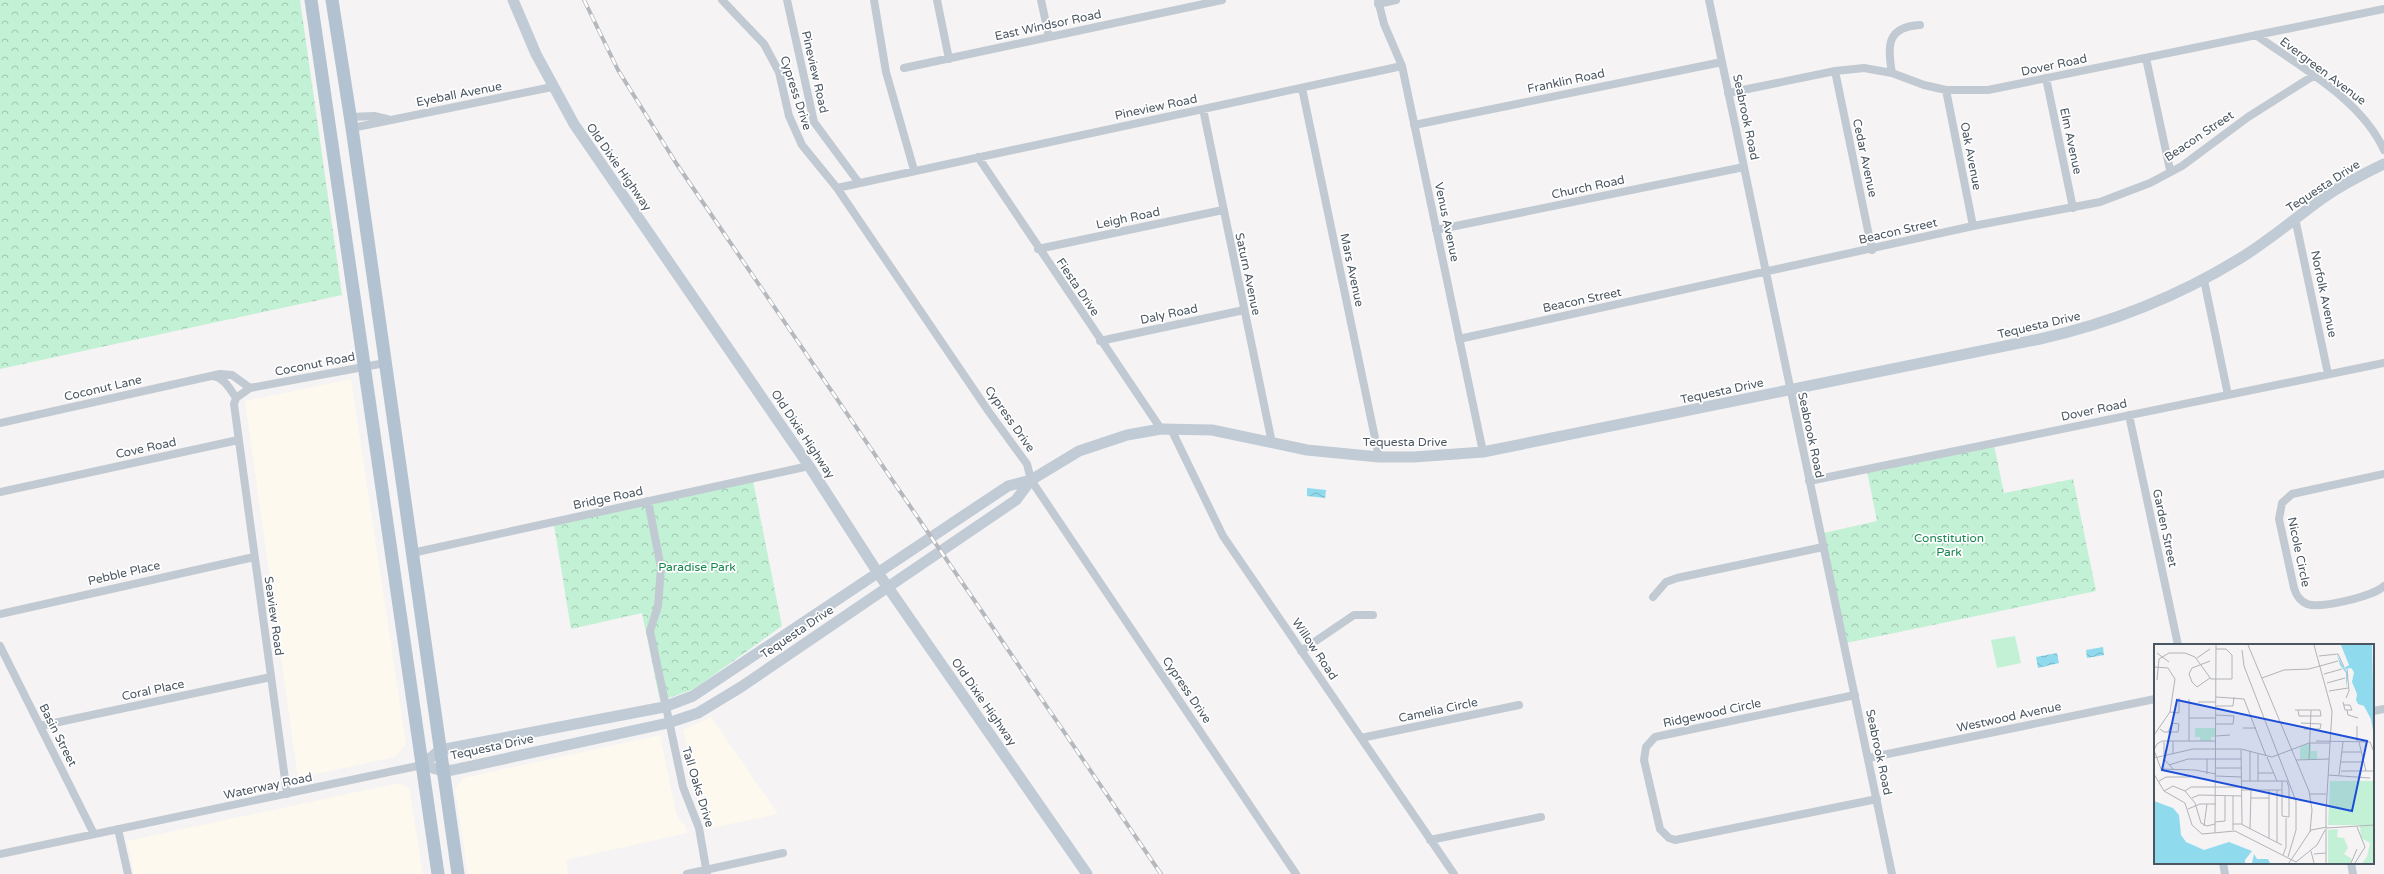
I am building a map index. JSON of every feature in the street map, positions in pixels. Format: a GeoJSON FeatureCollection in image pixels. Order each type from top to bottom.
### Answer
{"type":"FeatureCollection","features":[{"type":"Feature","properties":{"kind":"main road"},"geometry":{"type":"LineString","coordinates":[[311,0],[331,129],[438,874]]}},
{"type":"Feature","properties":{"kind":"main road"},"geometry":{"type":"LineString","coordinates":[[332,0],[351,122],[458,874]]}},
{"type":"Feature","properties":{"kind":"main road"},"geometry":{"type":"LineString","coordinates":[[326,97],[338,116],[351,122]]}},
{"type":"Feature","properties":{"kind":"main road"},"geometry":{"type":"LineString","coordinates":[[331,129],[344,141],[356,162]]}},
{"type":"Feature","properties":{"kind":"street","name":"Old Dixie Highway"},"geometry":{"type":"LineString","coordinates":[[513,0],[552,87],[574,124],[809,466],[887,587],[1087,874]]}},
{"type":"Feature","properties":{"kind":"street","name":"Cypress Drive"},"geometry":{"type":"LineString","coordinates":[[722,0],[754,31],[766,46],[779,72],[789,116],[799,140],[806,152],[838,190],[1027,464],[1031,480],[1296,874]]}},
{"type":"Feature","properties":{"kind":"street","name":"Pineview Road"},"geometry":{"type":"LineString","coordinates":[[787,0],[814,122],[859,183]]}},
{"type":"Feature","properties":{"kind":"street"},"geometry":{"type":"LineString","coordinates":[[874,0],[886,72],[914,170]]}},
{"type":"Feature","properties":{"kind":"street"},"geometry":{"type":"LineString","coordinates":[[937,0],[949,59]]}},
{"type":"Feature","properties":{"kind":"street"},"geometry":{"type":"LineString","coordinates":[[1042,0],[1049,37]]}},
{"type":"Feature","properties":{"kind":"street","name":"East Windsor Road"},"geometry":{"type":"LineString","coordinates":[[904,68],[1222,0]]}},
{"type":"Feature","properties":{"kind":"street"},"geometry":{"type":"LineString","coordinates":[[1378,2],[1396,0]]}},
{"type":"Feature","properties":{"kind":"street","name":"Seabrook Road"},"geometry":{"type":"LineString","coordinates":[[1709,0],[1892,874]]}},
{"type":"Feature","properties":{"kind":"street","name":"Venus Avenue"},"geometry":{"type":"LineString","coordinates":[[1378,2],[1384,24],[1402,66],[1483,452]]}},
{"type":"Feature","properties":{"kind":"street","name":"Dover Road"},"geometry":{"type":"LineString","coordinates":[[1728,93],[1835,71],[1864,68],[1892,73],[1924,85],[1946,90],[1988,90],[2384,9]]}},
{"type":"Feature","properties":{"kind":"street"},"geometry":{"type":"LineString","coordinates":[[1892,73],[1889,43],[1896,32],[1906,26],[1920,25]]}},
{"type":"Feature","properties":{"kind":"street","name":"Evergreen Avenue"},"geometry":{"type":"LineString","coordinates":[[2256,35],[2313,76],[2361,114],[2371,126],[2384,150]]}},
{"type":"Feature","properties":{"kind":"street"},"geometry":{"type":"LineString","coordinates":[[2146,58],[2170,170]]}},
{"type":"Feature","properties":{"kind":"street","name":"Franklin Road"},"geometry":{"type":"LineString","coordinates":[[1414,125],[1722,62]]}},
{"type":"Feature","properties":{"kind":"street","name":"Pineview Road"},"geometry":{"type":"LineString","coordinates":[[838,190],[859,183],[914,170],[1402,66]]}},
{"type":"Feature","properties":{"kind":"street","name":"Cedar Avenue"},"geometry":{"type":"LineString","coordinates":[[1835,71],[1872,250]]}},
{"type":"Feature","properties":{"kind":"street","name":"Beacon Street"},"geometry":{"type":"LineString","coordinates":[[1459,339],[1872,250],[1973,226],[2073,208],[2125,193],[2162,177],[2170,170],[2182,166],[2248,117],[2313,76]]}},
{"type":"Feature","properties":{"kind":"street","name":"Elm Avenue"},"geometry":{"type":"LineString","coordinates":[[2046,78],[2073,208]]}},
{"type":"Feature","properties":{"kind":"street","name":"Eyeball Avenue"},"geometry":{"type":"LineString","coordinates":[[351,122],[390,120],[552,87]]}},
{"type":"Feature","properties":{"kind":"street","name":"Mars Avenue"},"geometry":{"type":"LineString","coordinates":[[1302,88],[1379,457]]}},
{"type":"Feature","properties":{"kind":"street","name":"Oak Avenue"},"geometry":{"type":"LineString","coordinates":[[1946,90],[1973,226]]}},
{"type":"Feature","properties":{"kind":"street","name":"Saturn Avenue"},"geometry":{"type":"LineString","coordinates":[[1203,109],[1272,443]]}},
{"type":"Feature","properties":{"kind":"street","name":"Eyeball Avenue"},"geometry":{"type":"LineString","coordinates":[[351,122],[374,116],[390,120]]}},
{"type":"Feature","properties":{"kind":"street","name":"Fiesta Drive"},"geometry":{"type":"LineString","coordinates":[[978,157],[1100,341],[1166,429]]}},
{"type":"Feature","properties":{"kind":"street","name":"Tequesta Drive"},"geometry":{"type":"LineString","coordinates":[[422,765],[440,750],[664,707],[683,701],[709,688],[1008,486],[1031,480],[1079,451],[1102,442],[1127,435],[1166,429],[1212,430],[1272,443],[1321,451],[1379,457],[1414,457],[1483,452],[2074,331],[2128,314],[2204,280],[2246,254],[2352,180],[2384,164]]}},
{"type":"Feature","properties":{"kind":"street","name":"Church Road"},"geometry":{"type":"LineString","coordinates":[[1436,230],[1744,167]]}},
{"type":"Feature","properties":{"kind":"street","name":"Leigh Road"},"geometry":{"type":"LineString","coordinates":[[1038,249],[1223,210]]}},
{"type":"Feature","properties":{"kind":"street","name":"Norfolk Avenue"},"geometry":{"type":"LineString","coordinates":[[2296,218],[2328,374]]}},
{"type":"Feature","properties":{"kind":"street"},"geometry":{"type":"LineString","coordinates":[[2204,280],[2228,395]]}},
{"type":"Feature","properties":{"kind":"street","name":"Daly Road"},"geometry":{"type":"LineString","coordinates":[[1100,341],[1244,310]]}},
{"type":"Feature","properties":{"kind":"street","name":"Coconut Road"},"geometry":{"type":"LineString","coordinates":[[250,388],[385,362]]}},
{"type":"Feature","properties":{"kind":"street","name":"Dover Road"},"geometry":{"type":"LineString","coordinates":[[1809,481],[2384,363]]}},
{"type":"Feature","properties":{"kind":"street","name":"Coconut Lane"},"geometry":{"type":"LineString","coordinates":[[0,423],[220,374],[232,375],[250,388]]}},
{"type":"Feature","properties":{"kind":"street"},"geometry":{"type":"LineString","coordinates":[[211,376],[218,377],[228,385],[236,398],[234,411],[238,440]]}},
{"type":"Feature","properties":{"kind":"street"},"geometry":{"type":"LineString","coordinates":[[236,398],[250,388]]}},
{"type":"Feature","properties":{"kind":"street","name":"Garden Street"},"geometry":{"type":"LineString","coordinates":[[2130,415],[2178,644]]}},
{"type":"Feature","properties":{"kind":"street","name":"Willow Road"},"geometry":{"type":"LineString","coordinates":[[1166,429],[1223,536],[1454,874]]}},
{"type":"Feature","properties":{"kind":"street","name":"Cove Road"},"geometry":{"type":"LineString","coordinates":[[0,492],[238,440]]}},
{"type":"Feature","properties":{"kind":"street","name":"Seaview Road"},"geometry":{"type":"LineString","coordinates":[[238,440],[287,794]]}},
{"type":"Feature","properties":{"kind":"street","name":"Bridge Road"},"geometry":{"type":"LineString","coordinates":[[412,553],[809,466]]}},
{"type":"Feature","properties":{"kind":"street","name":"Nicole Circle"},"geometry":{"type":"LineString","coordinates":[[2384,474],[2292,494],[2282,503],[2279,519],[2296,595],[2306,604],[2320,605],[2371,594],[2384,586]]}},
{"type":"Feature","properties":{"kind":"street","name":"Tequesta Drive"},"geometry":{"type":"LineString","coordinates":[[422,765],[443,771],[668,723],[692,716],[713,705],[1016,500],[1031,480]]}},
{"type":"Feature","properties":{"kind":"street","name":"Tall Oaks Drive"},"geometry":{"type":"LineString","coordinates":[[648,501],[661,568],[660,591],[650,632],[664,707],[683,787],[699,828],[707,872]]}},
{"type":"Feature","properties":{"kind":"street"},"geometry":{"type":"LineString","coordinates":[[1653,597],[1662,586],[1678,578],[1823,547]]}},
{"type":"Feature","properties":{"kind":"street","name":"Pebble Place"},"geometry":{"type":"LineString","coordinates":[[0,614],[254,557]]}},
{"type":"Feature","properties":{"kind":"street"},"geometry":{"type":"LineString","coordinates":[[1301,651],[1354,615],[1373,614]]}},
{"type":"Feature","properties":{"kind":"street","name":"Basin Street"},"geometry":{"type":"LineString","coordinates":[[0,646],[94,834]]}},
{"type":"Feature","properties":{"kind":"street","name":"Coral Place"},"geometry":{"type":"LineString","coordinates":[[40,726],[270,677]]}},
{"type":"Feature","properties":{"kind":"street","name":"Ridgewood Circle"},"geometry":{"type":"LineString","coordinates":[[1855,695],[1655,737],[1646,747],[1644,760],[1660,829],[1669,838],[1675,840],[1877,800]]}},
{"type":"Feature","properties":{"kind":"street","name":"Westwood Avenue"},"geometry":{"type":"LineString","coordinates":[[1868,758],[2154,699]]}},
{"type":"Feature","properties":{"kind":"street","name":"Camelia Circle"},"geometry":{"type":"LineString","coordinates":[[1361,738],[1519,705]]}},
{"type":"Feature","properties":{"kind":"street"},"geometry":{"type":"LineString","coordinates":[[2374,711],[2384,709]]}},
{"type":"Feature","properties":{"kind":"street","name":"Waterway Road"},"geometry":{"type":"LineString","coordinates":[[0,854],[422,765]]}},
{"type":"Feature","properties":{"kind":"street"},"geometry":{"type":"LineString","coordinates":[[1430,840],[1541,816]]}},
{"type":"Feature","properties":{"kind":"street"},"geometry":{"type":"LineString","coordinates":[[118,829],[128,874]]}},
{"type":"Feature","properties":{"kind":"street"},"geometry":{"type":"LineString","coordinates":[[687,874],[707,872],[783,853]]}},
{"type":"Feature","properties":{"kind":"street"},"geometry":{"type":"LineString","coordinates":[[2223,864],[2225,874]]}},
{"type":"Feature","properties":{"kind":"street"},"geometry":{"type":"LineString","coordinates":[[2351,864],[2353,874]]}},
{"type":"Feature","properties":{"kind":"shaded area"},"geometry":{"type":"Polygon","coordinates":[[[351,379],[406,744],[395,757],[298,778],[245,401],[351,379]]]}},
{"type":"Feature","properties":{"kind":"shaded area"},"geometry":{"type":"Polygon","coordinates":[[[711,717],[778,814],[711,828],[709,820],[701,811],[683,730],[711,717]]]}},
{"type":"Feature","properties":{"kind":"shaded area"},"geometry":{"type":"Polygon","coordinates":[[[660,735],[677,817],[685,825],[687,833],[566,860],[568,874],[468,874],[455,789],[463,778],[660,735]]]}},
{"type":"Feature","properties":{"kind":"shaded area"},"geometry":{"type":"Polygon","coordinates":[[[399,783],[409,789],[423,874],[134,874],[127,841],[399,783]]]}},
{"type":"Feature","properties":{"kind":"green space"},"geometry":{"type":"Polygon","coordinates":[[[0,0],[300,0],[342,295],[0,369],[0,0]]]}},
{"type":"Feature","properties":{"kind":"green space","name":"Constitution Park"},"geometry":{"type":"Polygon","coordinates":[[[1994,445],[2004,493],[2073,479],[2096,591],[1846,643],[1824,533],[1877,521],[1867,471],[1994,445]]]}},
{"type":"Feature","properties":{"kind":"green space","name":"Paradise Park"},"geometry":{"type":"Polygon","coordinates":[[[753,481],[782,626],[694,689],[660,701],[642,613],[571,629],[554,525],[753,481]]]}},
{"type":"Feature","properties":{"kind":"green space"},"geometry":{"type":"Polygon","coordinates":[[[2015,636],[2021,663],[1997,668],[1991,640],[2015,636]]]}},
{"type":"Feature","properties":{"kind":"water"},"geometry":{"type":"Polygon","coordinates":[[[1307,488],[1326,490],[1325,498],[1307,496],[1307,488]]]}},
{"type":"Feature","properties":{"kind":"water"},"geometry":{"type":"Polygon","coordinates":[[[2103,647],[2104,655],[2087,658],[2086,650],[2103,647]]]}},
{"type":"Feature","properties":{"kind":"water"},"geometry":{"type":"Polygon","coordinates":[[[2057,653],[2059,663],[2038,668],[2036,657],[2057,653]]]}},
{"type":"Feature","properties":{"kind":"railway"},"geometry":{"type":"LineString","coordinates":[[584,0],[618,70],[676,163],[1161,874]]}}]}
